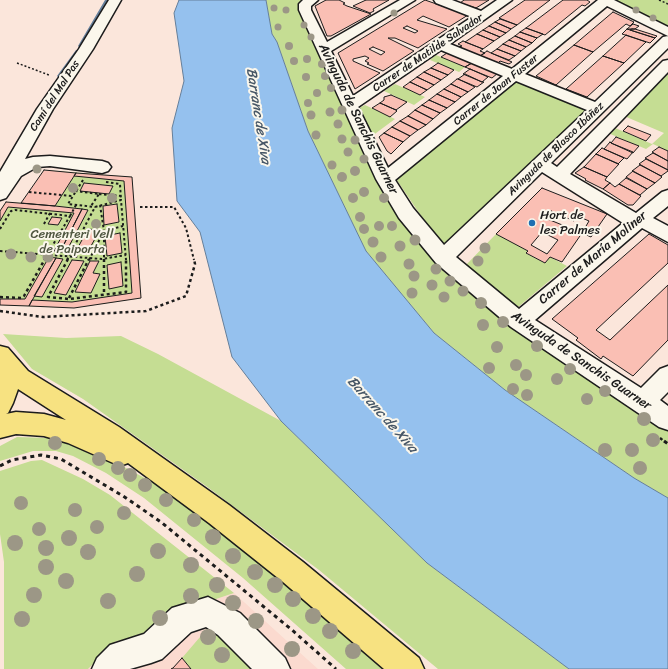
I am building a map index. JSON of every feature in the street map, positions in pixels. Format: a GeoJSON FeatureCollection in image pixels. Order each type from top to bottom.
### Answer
{"type":"FeatureCollection","features":[{"type":"Feature","properties":{"kind":"main road"},"geometry":{"type":"LineString","coordinates":[[0,406],[5,396],[8,377],[2,357]]}},
{"type":"Feature","properties":{"kind":"main road"},"geometry":{"type":"LineString","coordinates":[[2,357],[20,378],[110,435],[178,484],[294,572],[408,669]]}},
{"type":"Feature","properties":{"kind":"main road"},"geometry":{"type":"LineString","coordinates":[[0,427],[16,423],[44,425],[72,433],[125,457],[178,484]]}},
{"type":"Feature","properties":{"kind":"street","name":"Camí del Mal Pas"},"geometry":{"type":"LineString","coordinates":[[0,194],[9,178],[9,172],[45,110],[86,49],[115,0]]}},
{"type":"Feature","properties":{"kind":"street"},"geometry":{"type":"LineString","coordinates":[[323,50],[409,0]]}},
{"type":"Feature","properties":{"kind":"street"},"geometry":{"type":"LineString","coordinates":[[440,0],[477,14]]}},
{"type":"Feature","properties":{"kind":"street","name":"Carrer de Matilde Salvador"},"geometry":{"type":"LineString","coordinates":[[349,106],[506,0]]}},
{"type":"Feature","properties":{"kind":"street"},"geometry":{"type":"LineString","coordinates":[[605,0],[668,32]]}},
{"type":"Feature","properties":{"kind":"street","name":"Carrer de Joan Fuster"},"geometry":{"type":"LineString","coordinates":[[385,179],[515,75],[605,0]]}},
{"type":"Feature","properties":{"kind":"street","name":"Avinguda de Sanchis Guarner"},"geometry":{"type":"LineString","coordinates":[[309,2],[305,10],[349,106],[385,179],[406,213],[443,258],[519,321],[668,419]]}},
{"type":"Feature","properties":{"kind":"street","name":"Avinguda de Blasco Ibáñez"},"geometry":{"type":"LineString","coordinates":[[443,258],[541,165],[668,40]]}},
{"type":"Feature","properties":{"kind":"street"},"geometry":{"type":"LineString","coordinates":[[445,47],[594,107]]}},
{"type":"Feature","properties":{"kind":"street","name":"Avinguda de Blasco Ibáñez"},"geometry":{"type":"LineString","coordinates":[[559,175],[668,64]]}},
{"type":"Feature","properties":{"kind":"street"},"geometry":{"type":"LineString","coordinates":[[9,178],[15,172],[33,162],[50,160],[103,175]]}},
{"type":"Feature","properties":{"kind":"street"},"geometry":{"type":"LineString","coordinates":[[541,165],[642,223],[668,235]]}},
{"type":"Feature","properties":{"kind":"street","name":"Carrer de María Moliner"},"geometry":{"type":"LineString","coordinates":[[519,321],[642,223],[668,196]]}},
{"type":"Feature","properties":{"kind":"street"},"geometry":{"type":"LineString","coordinates":[[643,402],[668,376]]}},
{"type":"Feature","properties":{"kind":"street"},"geometry":{"type":"LineString","coordinates":[[108,669],[121,656],[138,650],[151,648],[183,619],[208,612],[228,624],[274,669]]}},
{"type":"Feature","properties":{"kind":"path"},"geometry":{"type":"LineString","coordinates":[[659,0],[668,4]]}},
{"type":"Feature","properties":{"kind":"path"},"geometry":{"type":"LineString","coordinates":[[17,63],[52,76]]}},
{"type":"Feature","properties":{"kind":"path"},"geometry":{"type":"LineString","coordinates":[[99,194],[48,297],[69,299],[126,292],[126,255],[120,184],[103,175]]}},
{"type":"Feature","properties":{"kind":"path"},"geometry":{"type":"LineString","coordinates":[[90,180],[83,180],[68,204],[93,207],[121,200]]}},
{"type":"Feature","properties":{"kind":"path"},"geometry":{"type":"LineString","coordinates":[[76,191],[121,196]]}},
{"type":"Feature","properties":{"kind":"path"},"geometry":{"type":"LineString","coordinates":[[29,192],[73,196]]}},
{"type":"Feature","properties":{"kind":"path"},"geometry":{"type":"LineString","coordinates":[[0,297],[21,298],[24,296],[76,204]]}},
{"type":"Feature","properties":{"kind":"path"},"geometry":{"type":"LineString","coordinates":[[100,205],[104,231],[102,259],[104,295]]}},
{"type":"Feature","properties":{"kind":"path"},"geometry":{"type":"LineString","coordinates":[[0,311],[43,317],[146,310],[186,296],[195,264],[186,228],[174,207],[140,207]]}},
{"type":"Feature","properties":{"kind":"path"},"geometry":{"type":"LineString","coordinates":[[0,228],[11,211],[15,210],[70,216]]}},
{"type":"Feature","properties":{"kind":"path"},"geometry":{"type":"LineString","coordinates":[[44,224],[50,213]]}},
{"type":"Feature","properties":{"kind":"path"},"geometry":{"type":"LineString","coordinates":[[69,299],[104,231],[124,226]]}},
{"type":"Feature","properties":{"kind":"path"},"geometry":{"type":"LineString","coordinates":[[0,252],[102,259],[126,255]]}},
{"type":"Feature","properties":{"kind":"path"},"geometry":{"type":"LineString","coordinates":[[0,466],[12,460],[41,455],[61,459],[123,496],[161,522],[292,630],[336,669]]}},
{"type":"Feature","properties":{"kind":"shaded area"},"geometry":{"type":"Polygon","coordinates":[[[234,593],[318,669],[88,669],[116,641],[150,638],[186,609],[234,593]]]}},
{"type":"Feature","properties":{"kind":"green space"},"geometry":{"type":"Polygon","coordinates":[[[266,0],[306,0],[319,51],[371,169],[388,200],[420,244],[444,272],[517,330],[668,430],[668,498],[634,478],[505,390],[434,333],[366,251],[308,131],[277,42],[272,34],[266,0]]]}},
{"type":"Feature","properties":{"kind":"green space"},"geometry":{"type":"Polygon","coordinates":[[[611,0],[668,0],[668,27],[611,0]]]}},
{"type":"Feature","properties":{"kind":"green space"},"geometry":{"type":"Polygon","coordinates":[[[436,55],[465,67],[459,72],[430,60],[436,55]]]}},
{"type":"Feature","properties":{"kind":"green space"},"geometry":{"type":"Polygon","coordinates":[[[668,72],[668,151],[653,144],[646,149],[608,133],[613,127],[652,144],[664,133],[624,116],[668,72]]]}},
{"type":"Feature","properties":{"kind":"green space"},"geometry":{"type":"Polygon","coordinates":[[[520,79],[590,108],[445,245],[430,229],[396,179],[520,79]]]}},
{"type":"Feature","properties":{"kind":"green space"},"geometry":{"type":"Polygon","coordinates":[[[395,84],[425,97],[414,105],[384,91],[395,84]]]}},
{"type":"Feature","properties":{"kind":"green space"},"geometry":{"type":"Polygon","coordinates":[[[365,105],[395,119],[372,136],[359,108],[365,105]]]}},
{"type":"Feature","properties":{"kind":"green space","name":"Cementeri Vell de Paiporta"},"geometry":{"type":"Polygon","coordinates":[[[44,170],[132,177],[141,298],[74,308],[0,305],[0,211],[6,202],[22,203],[44,170]]]}},
{"type":"Feature","properties":{"kind":"green space"},"geometry":{"type":"Polygon","coordinates":[[[496,234],[528,251],[527,254],[545,263],[550,257],[567,266],[517,308],[464,267],[496,234]]]}},
{"type":"Feature","properties":{"kind":"green space"},"geometry":{"type":"Polygon","coordinates":[[[3,334],[66,338],[121,336],[158,354],[281,421],[427,563],[569,669],[438,669],[319,570],[206,486],[83,399],[32,369],[3,334]]]}},
{"type":"Feature","properties":{"kind":"green space"},"geometry":{"type":"Polygon","coordinates":[[[17,437],[49,438],[85,446],[154,483],[278,575],[386,669],[346,669],[243,578],[144,498],[106,473],[73,456],[56,451],[33,451],[0,461],[0,446],[17,437]]]}},
{"type":"Feature","properties":{"kind":"green space"},"geometry":{"type":"Polygon","coordinates":[[[42,460],[83,479],[110,495],[234,593],[186,609],[150,638],[116,641],[88,669],[4,669],[4,562],[0,534],[0,471],[31,461],[42,460]]]}},
{"type":"Feature","properties":{"kind":"green space"},"geometry":{"type":"Polygon","coordinates":[[[212,623],[256,669],[191,669],[182,658],[212,623]]]}},
{"type":"Feature","properties":{"kind":"water","name":"Barranc de Xiva"},"geometry":{"type":"Polygon","coordinates":[[[179,0],[266,0],[272,34],[277,42],[308,131],[366,251],[434,333],[505,390],[634,478],[668,498],[668,669],[569,669],[427,563],[281,421],[232,357],[200,232],[177,201],[172,128],[184,81],[174,13],[179,0]]]}},
{"type":"Feature","properties":{"kind":"building"},"geometry":{"type":"Polygon","coordinates":[[[326,0],[339,0],[347,6],[371,14],[331,36],[327,36],[315,6],[326,0]]]}},
{"type":"Feature","properties":{"kind":"building"},"geometry":{"type":"Polygon","coordinates":[[[366,0],[389,0],[373,9],[374,11],[370,13],[353,6],[366,0]]]}},
{"type":"Feature","properties":{"kind":"building"},"geometry":{"type":"Polygon","coordinates":[[[425,0],[468,15],[449,27],[423,16],[417,20],[447,29],[418,48],[395,38],[388,38],[414,51],[383,71],[367,64],[369,63],[365,61],[369,58],[365,56],[353,59],[353,61],[380,73],[355,89],[338,53],[425,0]],[[407,26],[403,28],[415,33],[418,31],[407,26]],[[373,47],[369,49],[381,55],[385,52],[373,47]]]}},
{"type":"Feature","properties":{"kind":"building"},"geometry":{"type":"Polygon","coordinates":[[[464,0],[489,0],[476,8],[460,3],[464,0]]]}},
{"type":"Feature","properties":{"kind":"building"},"geometry":{"type":"Polygon","coordinates":[[[525,0],[550,0],[517,25],[499,18],[525,0]]]}},
{"type":"Feature","properties":{"kind":"building"},"geometry":{"type":"Polygon","coordinates":[[[563,0],[587,0],[590,2],[585,6],[582,5],[545,35],[526,28],[563,0]]]}},
{"type":"Feature","properties":{"kind":"building"},"geometry":{"type":"Polygon","coordinates":[[[613,12],[634,22],[630,26],[626,24],[593,52],[574,45],[613,12]]]}},
{"type":"Feature","properties":{"kind":"building"},"geometry":{"type":"Polygon","coordinates":[[[500,19],[517,25],[511,29],[495,22],[500,19]]]}},
{"type":"Feature","properties":{"kind":"building"},"geometry":{"type":"Polygon","coordinates":[[[495,22],[511,29],[506,33],[489,26],[495,22]]]}},
{"type":"Feature","properties":{"kind":"building"},"geometry":{"type":"Polygon","coordinates":[[[633,24],[639,26],[635,29],[627,29],[633,24]]]}},
{"type":"Feature","properties":{"kind":"building"},"geometry":{"type":"Polygon","coordinates":[[[489,26],[506,33],[500,37],[483,30],[489,26]]]}},
{"type":"Feature","properties":{"kind":"building"},"geometry":{"type":"Polygon","coordinates":[[[526,28],[543,34],[537,38],[520,32],[526,28]]]}},
{"type":"Feature","properties":{"kind":"building"},"geometry":{"type":"Polygon","coordinates":[[[627,29],[655,38],[650,43],[622,34],[627,29]]]}},
{"type":"Feature","properties":{"kind":"building"},"geometry":{"type":"Polygon","coordinates":[[[632,29],[657,36],[655,38],[630,30],[632,29]]]}},
{"type":"Feature","properties":{"kind":"building"},"geometry":{"type":"Polygon","coordinates":[[[483,30],[500,37],[494,41],[477,34],[483,30]]]}},
{"type":"Feature","properties":{"kind":"building"},"geometry":{"type":"Polygon","coordinates":[[[520,32],[537,38],[532,43],[515,36],[520,32]]]}},
{"type":"Feature","properties":{"kind":"building"},"geometry":{"type":"Polygon","coordinates":[[[477,34],[494,41],[483,49],[465,42],[477,34]]]}},
{"type":"Feature","properties":{"kind":"building"},"geometry":{"type":"Polygon","coordinates":[[[626,35],[646,42],[624,63],[603,56],[626,35]]]}},
{"type":"Feature","properties":{"kind":"building"},"geometry":{"type":"Polygon","coordinates":[[[515,36],[532,43],[526,47],[509,40],[515,36]]]}},
{"type":"Feature","properties":{"kind":"building"},"geometry":{"type":"Polygon","coordinates":[[[509,40],[526,47],[521,51],[503,44],[509,40]]]}},
{"type":"Feature","properties":{"kind":"building"},"geometry":{"type":"Polygon","coordinates":[[[463,41],[483,49],[480,51],[485,53],[480,56],[459,47],[462,46],[458,44],[463,41]]]}},
{"type":"Feature","properties":{"kind":"building"},"geometry":{"type":"Polygon","coordinates":[[[503,44],[521,51],[515,56],[497,49],[503,44]]]}},
{"type":"Feature","properties":{"kind":"building"},"geometry":{"type":"Polygon","coordinates":[[[574,45],[593,52],[556,85],[536,76],[574,45]]]}},
{"type":"Feature","properties":{"kind":"building"},"geometry":{"type":"Polygon","coordinates":[[[497,49],[515,56],[509,60],[491,53],[497,49]]]}},
{"type":"Feature","properties":{"kind":"building"},"geometry":{"type":"Polygon","coordinates":[[[487,51],[512,62],[509,64],[500,61],[498,63],[480,56],[487,51]]]}},
{"type":"Feature","properties":{"kind":"building"},"geometry":{"type":"Polygon","coordinates":[[[447,53],[472,63],[465,67],[441,57],[447,53]]]}},
{"type":"Feature","properties":{"kind":"building"},"geometry":{"type":"Polygon","coordinates":[[[603,56],[624,63],[587,97],[566,89],[603,56]]]}},
{"type":"Feature","properties":{"kind":"building"},"geometry":{"type":"Polygon","coordinates":[[[438,63],[454,70],[448,75],[431,68],[438,63]]]}},
{"type":"Feature","properties":{"kind":"building"},"geometry":{"type":"Polygon","coordinates":[[[472,63],[498,73],[492,78],[465,67],[472,63]]]}},
{"type":"Feature","properties":{"kind":"building"},"geometry":{"type":"Polygon","coordinates":[[[431,68],[448,75],[441,80],[424,72],[431,68]]]}},
{"type":"Feature","properties":{"kind":"building"},"geometry":{"type":"Polygon","coordinates":[[[470,69],[488,77],[482,82],[463,74],[470,69]]]}},
{"type":"Feature","properties":{"kind":"building"},"geometry":{"type":"Polygon","coordinates":[[[424,72],[441,80],[434,85],[417,77],[424,72]]]}},
{"type":"Feature","properties":{"kind":"building"},"geometry":{"type":"Polygon","coordinates":[[[465,74],[484,82],[477,87],[458,79],[465,74]]]}},
{"type":"Feature","properties":{"kind":"building"},"geometry":{"type":"Polygon","coordinates":[[[417,77],[434,85],[427,90],[410,82],[417,77]]]}},
{"type":"Feature","properties":{"kind":"building"},"geometry":{"type":"Polygon","coordinates":[[[457,79],[475,87],[468,92],[451,84],[457,79]]]}},
{"type":"Feature","properties":{"kind":"building"},"geometry":{"type":"Polygon","coordinates":[[[410,82],[427,90],[420,95],[403,87],[410,82]]]}},
{"type":"Feature","properties":{"kind":"building"},"geometry":{"type":"Polygon","coordinates":[[[451,84],[468,92],[461,97],[444,89],[451,84]]]}},
{"type":"Feature","properties":{"kind":"building"},"geometry":{"type":"Polygon","coordinates":[[[444,89],[461,97],[455,102],[437,94],[444,89]]]}},
{"type":"Feature","properties":{"kind":"building"},"geometry":{"type":"Polygon","coordinates":[[[437,94],[455,102],[447,108],[429,100],[437,94]]]}},
{"type":"Feature","properties":{"kind":"building"},"geometry":{"type":"Polygon","coordinates":[[[391,95],[407,102],[396,110],[380,103],[384,100],[384,97],[391,95]]]}},
{"type":"Feature","properties":{"kind":"building"},"geometry":{"type":"Polygon","coordinates":[[[429,100],[447,108],[440,113],[422,105],[429,100]]]}},
{"type":"Feature","properties":{"kind":"building"},"geometry":{"type":"Polygon","coordinates":[[[380,103],[397,111],[390,117],[372,108],[380,103]]]}},
{"type":"Feature","properties":{"kind":"building"},"geometry":{"type":"Polygon","coordinates":[[[422,105],[440,113],[433,119],[415,110],[422,105]]]}},
{"type":"Feature","properties":{"kind":"building"},"geometry":{"type":"Polygon","coordinates":[[[415,110],[433,119],[426,125],[408,116],[415,110]]]}},
{"type":"Feature","properties":{"kind":"building"},"geometry":{"type":"Polygon","coordinates":[[[408,116],[426,125],[418,130],[400,121],[408,116]]]}},
{"type":"Feature","properties":{"kind":"building"},"geometry":{"type":"Polygon","coordinates":[[[400,121],[418,130],[410,136],[392,127],[400,121]]]}},
{"type":"Feature","properties":{"kind":"building"},"geometry":{"type":"Polygon","coordinates":[[[628,126],[651,135],[646,141],[623,131],[628,126]]]}},
{"type":"Feature","properties":{"kind":"building"},"geometry":{"type":"Polygon","coordinates":[[[392,127],[410,136],[403,142],[384,133],[392,127]]]}},
{"type":"Feature","properties":{"kind":"building"},"geometry":{"type":"Polygon","coordinates":[[[384,133],[403,142],[391,154],[387,151],[379,137],[384,133]]]}},
{"type":"Feature","properties":{"kind":"building"},"geometry":{"type":"Polygon","coordinates":[[[616,137],[639,146],[633,153],[611,143],[616,137]]]}},
{"type":"Feature","properties":{"kind":"building"},"geometry":{"type":"Polygon","coordinates":[[[610,142],[633,152],[627,159],[604,149],[610,142]]]}},
{"type":"Feature","properties":{"kind":"building"},"geometry":{"type":"Polygon","coordinates":[[[659,147],[668,151],[668,161],[652,152],[659,147]]]}},
{"type":"Feature","properties":{"kind":"building"},"geometry":{"type":"Polygon","coordinates":[[[602,148],[624,158],[618,164],[596,154],[602,148]]]}},
{"type":"Feature","properties":{"kind":"building"},"geometry":{"type":"Polygon","coordinates":[[[653,153],[668,161],[668,170],[645,158],[653,153]]]}},
{"type":"Feature","properties":{"kind":"building"},"geometry":{"type":"Polygon","coordinates":[[[596,154],[619,164],[607,177],[584,167],[596,154]]]}},
{"type":"Feature","properties":{"kind":"building"},"geometry":{"type":"Polygon","coordinates":[[[646,159],[668,171],[661,176],[639,164],[646,159]]]}},
{"type":"Feature","properties":{"kind":"building"},"geometry":{"type":"Polygon","coordinates":[[[640,165],[662,177],[655,183],[632,171],[640,165]]]}},
{"type":"Feature","properties":{"kind":"building"},"geometry":{"type":"Polygon","coordinates":[[[584,167],[607,177],[605,180],[610,183],[603,189],[575,173],[584,167]]]}},
{"type":"Feature","properties":{"kind":"building"},"geometry":{"type":"Polygon","coordinates":[[[44,170],[76,173],[55,206],[21,203],[44,170]]]}},
{"type":"Feature","properties":{"kind":"building"},"geometry":{"type":"Polygon","coordinates":[[[633,171],[655,183],[647,189],[626,177],[633,171]]]}},
{"type":"Feature","properties":{"kind":"building"},"geometry":{"type":"Polygon","coordinates":[[[76,173],[132,177],[141,298],[74,308],[29,306],[32,300],[72,302],[132,293],[124,181],[74,176],[76,173]]]}},
{"type":"Feature","properties":{"kind":"building"},"geometry":{"type":"Polygon","coordinates":[[[626,178],[647,189],[640,195],[619,184],[626,178]]]}},
{"type":"Feature","properties":{"kind":"building"},"geometry":{"type":"Polygon","coordinates":[[[84,183],[113,186],[109,194],[80,191],[84,183]]]}},
{"type":"Feature","properties":{"kind":"building"},"geometry":{"type":"Polygon","coordinates":[[[610,183],[615,187],[619,184],[641,196],[633,205],[628,205],[603,189],[610,183]]]}},
{"type":"Feature","properties":{"kind":"building","name":"Hort de les Palmes"},"geometry":{"type":"Polygon","coordinates":[[[542,188],[607,214],[591,237],[582,233],[562,262],[550,257],[545,263],[526,253],[528,251],[496,234],[542,188]],[[551,211],[545,218],[582,233],[589,221],[573,214],[571,216],[576,219],[574,221],[565,217],[567,215],[563,214],[561,216],[551,211]],[[542,232],[531,245],[547,254],[558,240],[542,232]]]}},
{"type":"Feature","properties":{"kind":"building"},"geometry":{"type":"Polygon","coordinates":[[[6,202],[82,209],[60,252],[54,251],[74,213],[8,207],[0,221],[0,211],[6,202]]]}},
{"type":"Feature","properties":{"kind":"building"},"geometry":{"type":"Polygon","coordinates":[[[117,204],[119,222],[104,225],[103,206],[117,204]]]}},
{"type":"Feature","properties":{"kind":"building"},"geometry":{"type":"Polygon","coordinates":[[[82,209],[88,210],[66,252],[60,252],[82,209]]]}},
{"type":"Feature","properties":{"kind":"building"},"geometry":{"type":"Polygon","coordinates":[[[52,217],[62,218],[58,225],[48,224],[52,217]]]}},
{"type":"Feature","properties":{"kind":"building"},"geometry":{"type":"Polygon","coordinates":[[[88,229],[100,230],[87,253],[76,251],[88,229]]]}},
{"type":"Feature","properties":{"kind":"building"},"geometry":{"type":"Polygon","coordinates":[[[120,233],[122,253],[107,256],[105,236],[120,233]]]}},
{"type":"Feature","properties":{"kind":"building"},"geometry":{"type":"Polygon","coordinates":[[[649,234],[668,245],[668,263],[596,330],[610,340],[668,285],[668,340],[633,376],[603,356],[601,359],[576,340],[578,338],[552,319],[649,234]]]}},
{"type":"Feature","properties":{"kind":"building"},"geometry":{"type":"Polygon","coordinates":[[[49,257],[56,258],[29,306],[0,305],[0,299],[25,299],[49,257]]]}},
{"type":"Feature","properties":{"kind":"building"},"geometry":{"type":"Polygon","coordinates":[[[56,258],[63,259],[42,297],[34,296],[56,258]]]}},
{"type":"Feature","properties":{"kind":"building"},"geometry":{"type":"Polygon","coordinates":[[[72,260],[84,261],[66,295],[54,293],[72,260]]]}},
{"type":"Feature","properties":{"kind":"building"},"geometry":{"type":"Polygon","coordinates":[[[90,261],[99,261],[93,273],[100,274],[91,293],[75,292],[90,261]]]}},
{"type":"Feature","properties":{"kind":"building"},"geometry":{"type":"Polygon","coordinates":[[[121,262],[123,286],[109,289],[107,265],[121,262]]]}},
{"type":"Feature","properties":{"kind":"building"},"geometry":{"type":"Polygon","coordinates":[[[182,658],[191,669],[171,669],[173,668],[182,658]]]}},
{"type":"Feature","properties":{"kind":"waterway"},"geometry":{"type":"LineString","coordinates":[[80,46],[107,0]]}},
{"type":"Feature","properties":{"kind":"waterway"},"geometry":{"type":"LineString","coordinates":[[59,76],[77,51]]}},
{"type":"Feature","properties":{"kind":"place","name":"Hort de les Palmes"},"geometry":{"type":"Point","coordinates":[532,223]}}]}
